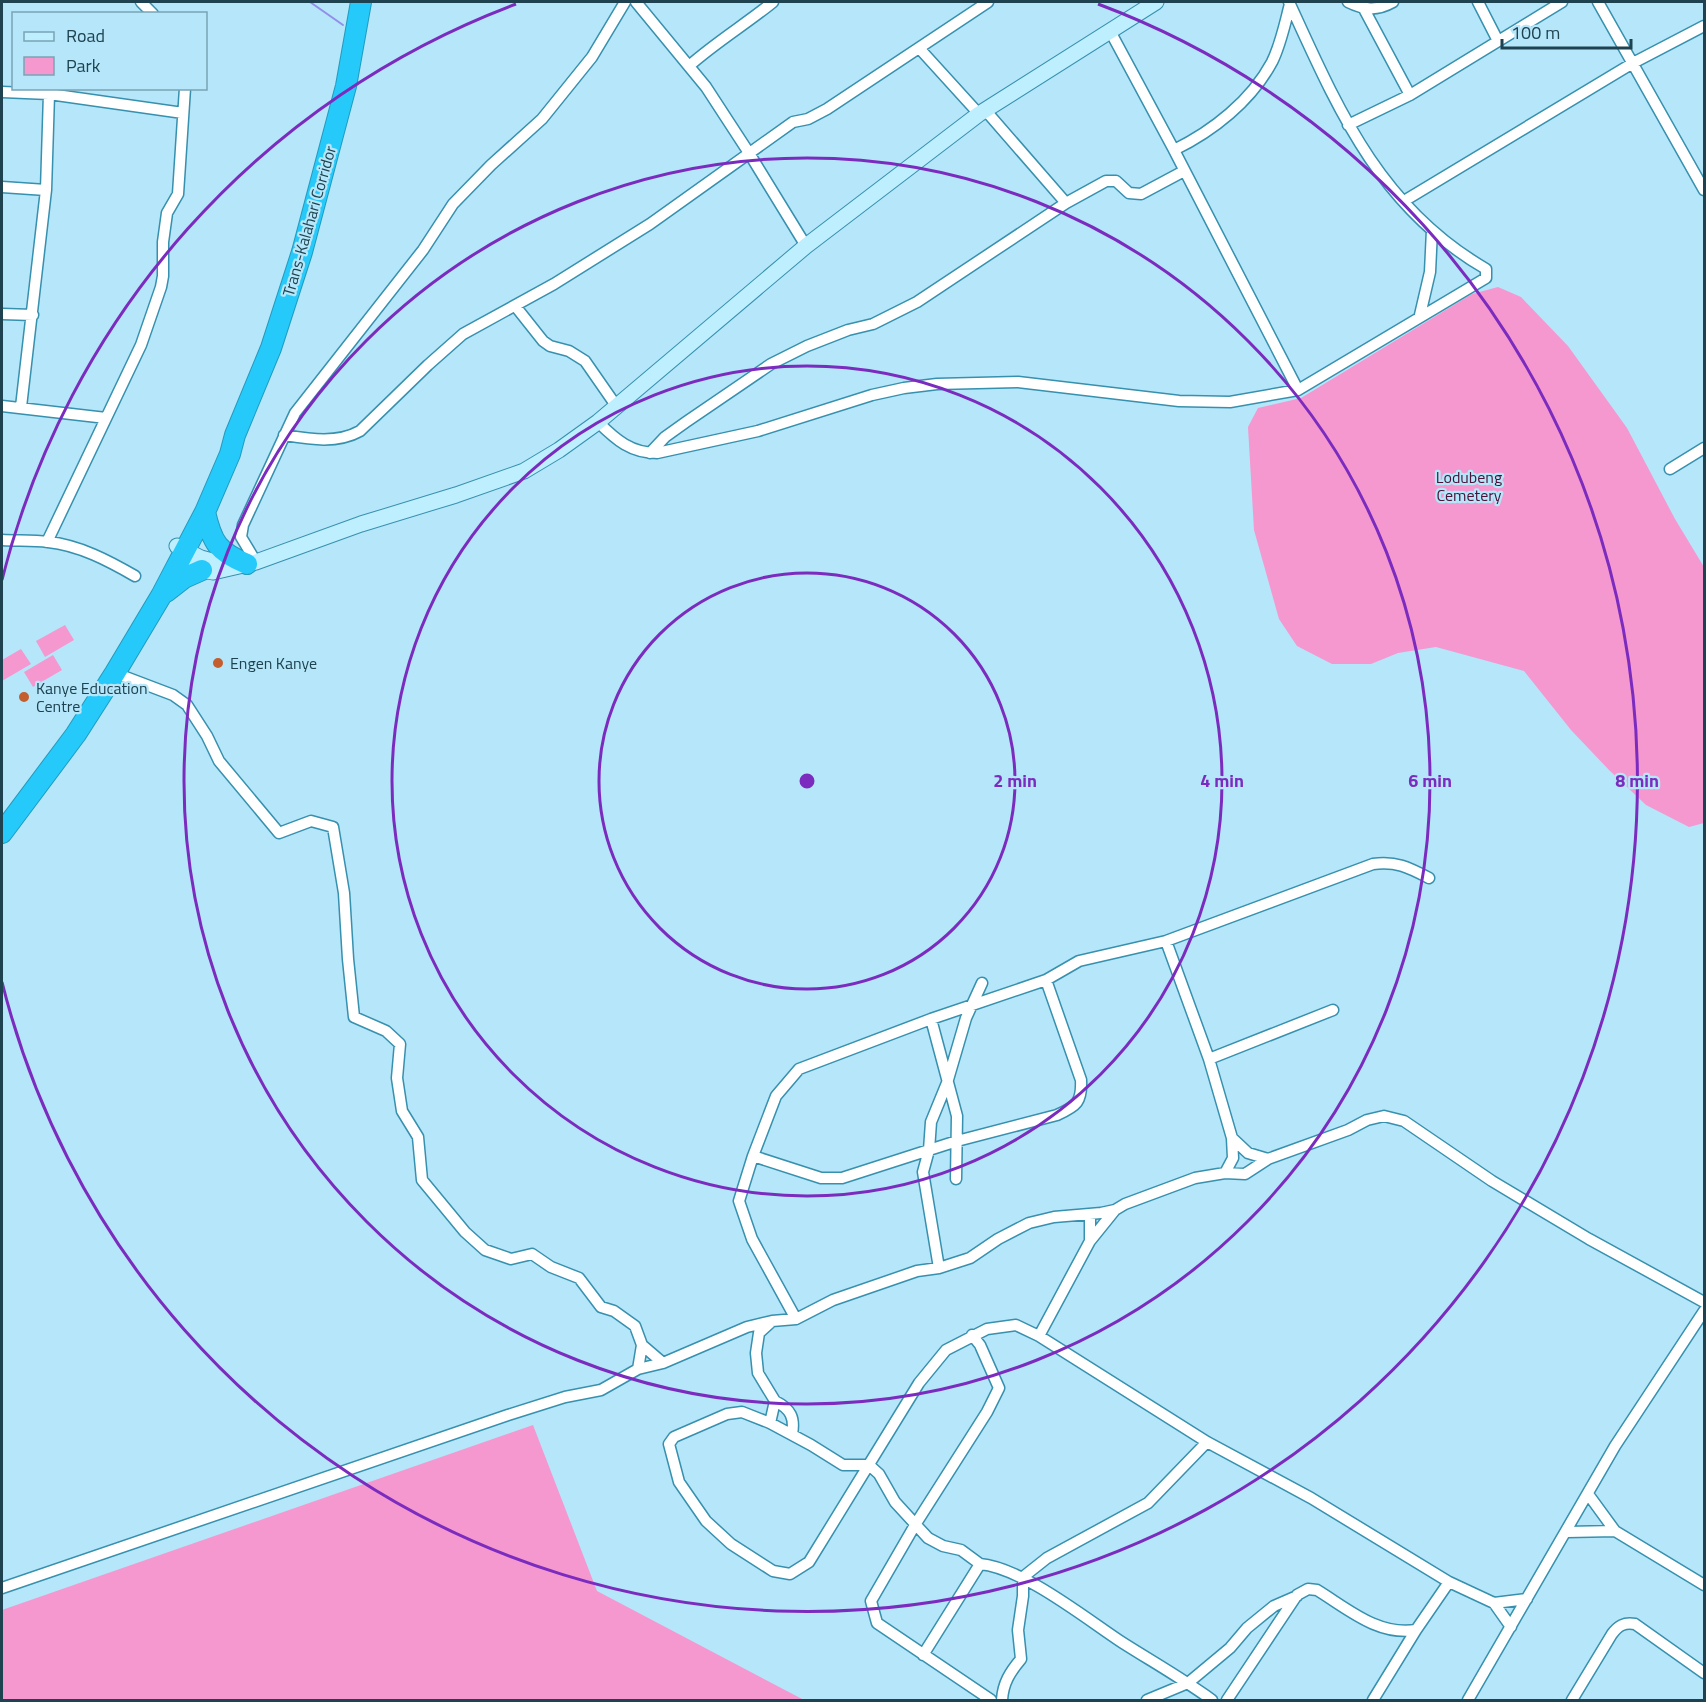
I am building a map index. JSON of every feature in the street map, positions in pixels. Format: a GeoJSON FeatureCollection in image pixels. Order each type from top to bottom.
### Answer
{"type":"FeatureCollection","features":[{"type":"Feature","properties":{"kind":"highway","name":"Trans-Kalahari Corridor"},"geometry":{"type":"LineString","coordinates":[[57,757],[68,734],[205,512],[230,453],[235,435],[271,348],[302,252],[346,86],[360,2]]}},
{"type":"Feature","properties":{"kind":"highway","name":"Trans-Kalahari Corridor"},"geometry":{"type":"LineString","coordinates":[[2,833],[82,726],[161,596],[202,493],[235,435]]}},
{"type":"Feature","properties":{"kind":"highway"},"geometry":{"type":"LineString","coordinates":[[205,512],[210,533],[216,545],[225,553],[247,564]]}},
{"type":"Feature","properties":{"kind":"highway"},"geometry":{"type":"LineString","coordinates":[[161,596],[184,578],[202,570]]}},
{"type":"Feature","properties":{"kind":"street"},"geometry":{"type":"LineString","coordinates":[[247,564],[241,537],[243,525],[295,413],[423,250],[453,204],[491,165],[542,119],[592,57],[625,2]]}},
{"type":"Feature","properties":{"kind":"street"},"geometry":{"type":"LineString","coordinates":[[636,2],[706,87],[806,246]]}},
{"type":"Feature","properties":{"kind":"street"},"geometry":{"type":"LineString","coordinates":[[689,66],[710,47],[773,2]]}},
{"type":"Feature","properties":{"kind":"street"},"geometry":{"type":"LineString","coordinates":[[284,435],[332,440],[360,431],[463,334],[516,307],[650,224],[793,122],[814,117],[988,2]]}},
{"type":"Feature","properties":{"kind":"street"},"geometry":{"type":"LineString","coordinates":[[179,552],[202,570],[213,572],[247,564],[525,471],[598,423],[806,246],[982,112],[1156,2]]}},
{"type":"Feature","properties":{"kind":"street"},"geometry":{"type":"LineString","coordinates":[[1348,2],[1364,9],[1381,7],[1393,2]]}},
{"type":"Feature","properties":{"kind":"street"},"geometry":{"type":"LineString","coordinates":[[1478,2],[1497,41]]}},
{"type":"Feature","properties":{"kind":"street"},"geometry":{"type":"LineString","coordinates":[[1348,125],[1410,95],[1562,2]]}},
{"type":"Feature","properties":{"kind":"street"},"geometry":{"type":"LineString","coordinates":[[1598,2],[1704,190]]}},
{"type":"Feature","properties":{"kind":"street"},"geometry":{"type":"LineString","coordinates":[[1174,150],[1204,132],[1236,109],[1243,101],[1272,63],[1289,3]]}},
{"type":"Feature","properties":{"kind":"street"},"geometry":{"type":"LineString","coordinates":[[598,423],[626,447],[650,453],[667,452],[758,431],[872,394],[937,384],[1018,382],[1169,400],[1230,402],[1298,390],[1420,315],[1486,278],[1486,269],[1467,258],[1432,230],[1384,180],[1348,125],[1289,3]]}},
{"type":"Feature","properties":{"kind":"street"},"geometry":{"type":"LineString","coordinates":[[1364,9],[1410,95]]}},
{"type":"Feature","properties":{"kind":"street"},"geometry":{"type":"LineString","coordinates":[[1404,201],[1634,63],[1704,26]]}},
{"type":"Feature","properties":{"kind":"street"},"geometry":{"type":"LineString","coordinates":[[1110,31],[1298,390]]}},
{"type":"Feature","properties":{"kind":"street"},"geometry":{"type":"LineString","coordinates":[[919,48],[1066,203]]}},
{"type":"Feature","properties":{"kind":"street"},"geometry":{"type":"LineString","coordinates":[[47,542],[141,345],[161,287],[167,213],[178,194],[185,90]]}},
{"type":"Feature","properties":{"kind":"street"},"geometry":{"type":"LineString","coordinates":[[2,92],[49,94],[183,113]]}},
{"type":"Feature","properties":{"kind":"street"},"geometry":{"type":"LineString","coordinates":[[21,407],[46,190],[49,94]]}},
{"type":"Feature","properties":{"kind":"street"},"geometry":{"type":"LineString","coordinates":[[650,453],[665,437],[771,364],[827,338],[873,324],[917,302],[1066,203],[1110,181],[1121,184],[1129,193],[1141,194],[1184,171]]}},
{"type":"Feature","properties":{"kind":"street"},"geometry":{"type":"LineString","coordinates":[[2,187],[46,190]]}},
{"type":"Feature","properties":{"kind":"street"},"geometry":{"type":"LineString","coordinates":[[1420,315],[1430,272],[1432,230]]}},
{"type":"Feature","properties":{"kind":"street"},"geometry":{"type":"LineString","coordinates":[[516,307],[543,341],[569,351],[585,361],[617,407]]}},
{"type":"Feature","properties":{"kind":"street"},"geometry":{"type":"LineString","coordinates":[[2,314],[33,315]]}},
{"type":"Feature","properties":{"kind":"street"},"geometry":{"type":"LineString","coordinates":[[2,406],[106,418]]}},
{"type":"Feature","properties":{"kind":"street"},"geometry":{"type":"LineString","coordinates":[[1670,469],[1704,448]]}},
{"type":"Feature","properties":{"kind":"street"},"geometry":{"type":"LineString","coordinates":[[2,540],[47,542],[84,551],[135,576]]}},
{"type":"Feature","properties":{"kind":"street"},"geometry":{"type":"LineString","coordinates":[[179,552],[221,565],[247,564]]}},
{"type":"Feature","properties":{"kind":"street"},"geometry":{"type":"LineString","coordinates":[[115,673],[173,695],[187,705],[207,736],[219,761],[279,833],[311,821],[333,827],[344,893],[354,1017],[386,1031],[400,1044],[397,1078],[402,1112],[418,1137],[422,1180],[465,1232],[485,1250],[511,1259],[532,1254],[551,1267],[579,1278],[601,1307],[614,1311],[635,1326],[642,1345],[663,1363]]}},
{"type":"Feature","properties":{"kind":"street"},"geometry":{"type":"LineString","coordinates":[[796,1319],[752,1239],[739,1201],[776,1096],[799,1069],[931,1019],[1047,980],[1079,961],[1166,941],[1373,864],[1390,862],[1410,868],[1429,878]]}},
{"type":"Feature","properties":{"kind":"street"},"geometry":{"type":"LineString","coordinates":[[1166,941],[1209,1059],[1232,1138],[1233,1158],[1225,1173]]}},
{"type":"Feature","properties":{"kind":"street"},"geometry":{"type":"LineString","coordinates":[[753,1156],[821,1178],[842,1178],[957,1141],[1057,1115],[1076,1104],[1082,1095],[1078,1071],[1047,980]]}},
{"type":"Feature","properties":{"kind":"street"},"geometry":{"type":"LineString","coordinates":[[939,1268],[930,1202],[923,1172],[929,1150],[931,1122],[947,1083],[966,1018],[982,983]]}},
{"type":"Feature","properties":{"kind":"street"},"geometry":{"type":"LineString","coordinates":[[1209,1059],[1333,1010]]}},
{"type":"Feature","properties":{"kind":"street"},"geometry":{"type":"LineString","coordinates":[[931,1019],[957,1116],[956,1179]]}},
{"type":"Feature","properties":{"kind":"street"},"geometry":{"type":"LineString","coordinates":[[1039,1336],[1090,1241],[1115,1210],[1125,1204],[1195,1178],[1225,1173],[1245,1174],[1268,1159],[1348,1130],[1367,1120],[1384,1116],[1404,1121],[1492,1181],[1589,1239],[1704,1302]]}},
{"type":"Feature","properties":{"kind":"street"},"geometry":{"type":"LineString","coordinates":[[1232,1138],[1248,1153],[1268,1159]]}},
{"type":"Feature","properties":{"kind":"street"},"geometry":{"type":"LineString","coordinates":[[2,1588],[508,1414],[566,1397],[601,1390],[638,1370],[663,1363],[747,1328],[772,1321],[796,1319],[833,1300],[917,1271],[939,1268],[970,1258],[998,1239],[1029,1223],[1054,1217],[1115,1210]]}},
{"type":"Feature","properties":{"kind":"street"},"geometry":{"type":"LineString","coordinates":[[1090,1214],[1090,1241]]}},
{"type":"Feature","properties":{"kind":"street"},"geometry":{"type":"LineString","coordinates":[[1468,1701],[1615,1446],[1704,1311]]}},
{"type":"Feature","properties":{"kind":"street"},"geometry":{"type":"LineString","coordinates":[[772,1321],[759,1333],[756,1353],[758,1373],[775,1401],[786,1406],[791,1414],[794,1422],[792,1434]]}},
{"type":"Feature","properties":{"kind":"street"},"geometry":{"type":"LineString","coordinates":[[1212,1701],[1188,1683],[1023,1577],[992,1565],[980,1564],[961,1550],[943,1546],[928,1538],[895,1502],[879,1474],[869,1465],[843,1465],[792,1434],[742,1412],[726,1414],[674,1437],[669,1444],[679,1482],[698,1511],[731,1544],[773,1571],[790,1574],[809,1562],[869,1465],[919,1383],[946,1350],[987,1329],[1016,1324],[1039,1336],[1207,1442],[1311,1498],[1449,1582],[1494,1603],[1510,1627]]}},
{"type":"Feature","properties":{"kind":"street"},"geometry":{"type":"LineString","coordinates":[[747,1328],[759,1333]]}},
{"type":"Feature","properties":{"kind":"street"},"geometry":{"type":"LineString","coordinates":[[972,1335],[980,1345],[999,1388],[987,1412],[915,1525],[871,1601],[877,1623],[991,1701]]}},
{"type":"Feature","properties":{"kind":"street"},"geometry":{"type":"LineString","coordinates":[[638,1370],[642,1345]]}},
{"type":"Feature","properties":{"kind":"street"},"geometry":{"type":"LineString","coordinates":[[770,1423],[775,1401]]}},
{"type":"Feature","properties":{"kind":"street"},"geometry":{"type":"LineString","coordinates":[[1023,1577],[1047,1558],[1148,1503],[1207,1442]]}},
{"type":"Feature","properties":{"kind":"street"},"geometry":{"type":"LineString","coordinates":[[1588,1494],[1614,1531],[1704,1585]]}},
{"type":"Feature","properties":{"kind":"street"},"geometry":{"type":"LineString","coordinates":[[1567,1532],[1614,1531]]}},
{"type":"Feature","properties":{"kind":"street"},"geometry":{"type":"LineString","coordinates":[[923,1655],[980,1564]]}},
{"type":"Feature","properties":{"kind":"street"},"geometry":{"type":"LineString","coordinates":[[1002,1701],[1003,1688],[1011,1670],[1021,1659],[1018,1630],[1023,1577]]}},
{"type":"Feature","properties":{"kind":"street"},"geometry":{"type":"LineString","coordinates":[[1372,1701],[1449,1582]]}},
{"type":"Feature","properties":{"kind":"street"},"geometry":{"type":"LineString","coordinates":[[1148,1701],[1188,1683],[1230,1648],[1247,1628],[1274,1606],[1308,1589],[1317,1590],[1379,1628],[1400,1633],[1416,1630]]}},
{"type":"Feature","properties":{"kind":"street"},"geometry":{"type":"LineString","coordinates":[[1227,1701],[1297,1595]]}},
{"type":"Feature","properties":{"kind":"street"},"geometry":{"type":"LineString","coordinates":[[1494,1603],[1527,1599]]}},
{"type":"Feature","properties":{"kind":"street"},"geometry":{"type":"LineString","coordinates":[[1572,1701],[1612,1634],[1628,1623],[1635,1624],[1704,1673]]}},
{"type":"Feature","properties":{"kind":"green space","name":"Lodubeng Cemetery"},"geometry":{"type":"Polygon","coordinates":[[[1498,287],[1521,297],[1568,346],[1627,428],[1675,519],[1704,567],[1704,823],[1689,827],[1646,805],[1571,730],[1524,671],[1436,647],[1398,653],[1371,664],[1332,664],[1297,646],[1279,619],[1254,530],[1248,427],[1258,408],[1301,398],[1472,294],[1498,287]]]}},
{"type":"Feature","properties":{"kind":"green space"},"geometry":{"type":"Polygon","coordinates":[[[65,625],[74,640],[45,657],[36,641],[65,625]]]}},
{"type":"Feature","properties":{"kind":"green space"},"geometry":{"type":"Polygon","coordinates":[[[21,649],[31,664],[2,681],[2,660],[21,649]]]}},
{"type":"Feature","properties":{"kind":"green space"},"geometry":{"type":"Polygon","coordinates":[[[53,655],[62,670],[33,687],[24,672],[53,655]]]}},
{"type":"Feature","properties":{"kind":"green space"},"geometry":{"type":"Polygon","coordinates":[[[533,1425],[597,1591],[804,1700],[2,1700],[2,1610],[533,1425]]]}},
{"type":"Feature","properties":{"kind":"waterway"},"geometry":{"type":"LineString","coordinates":[[310,2],[343,25]]}},
{"type":"Feature","properties":{"kind":"place","name":"Engen Kanye"},"geometry":{"type":"Point","coordinates":[218,663]}},
{"type":"Feature","properties":{"kind":"place","name":"Kanye Education Centre"},"geometry":{"type":"Point","coordinates":[24,697]}}]}
